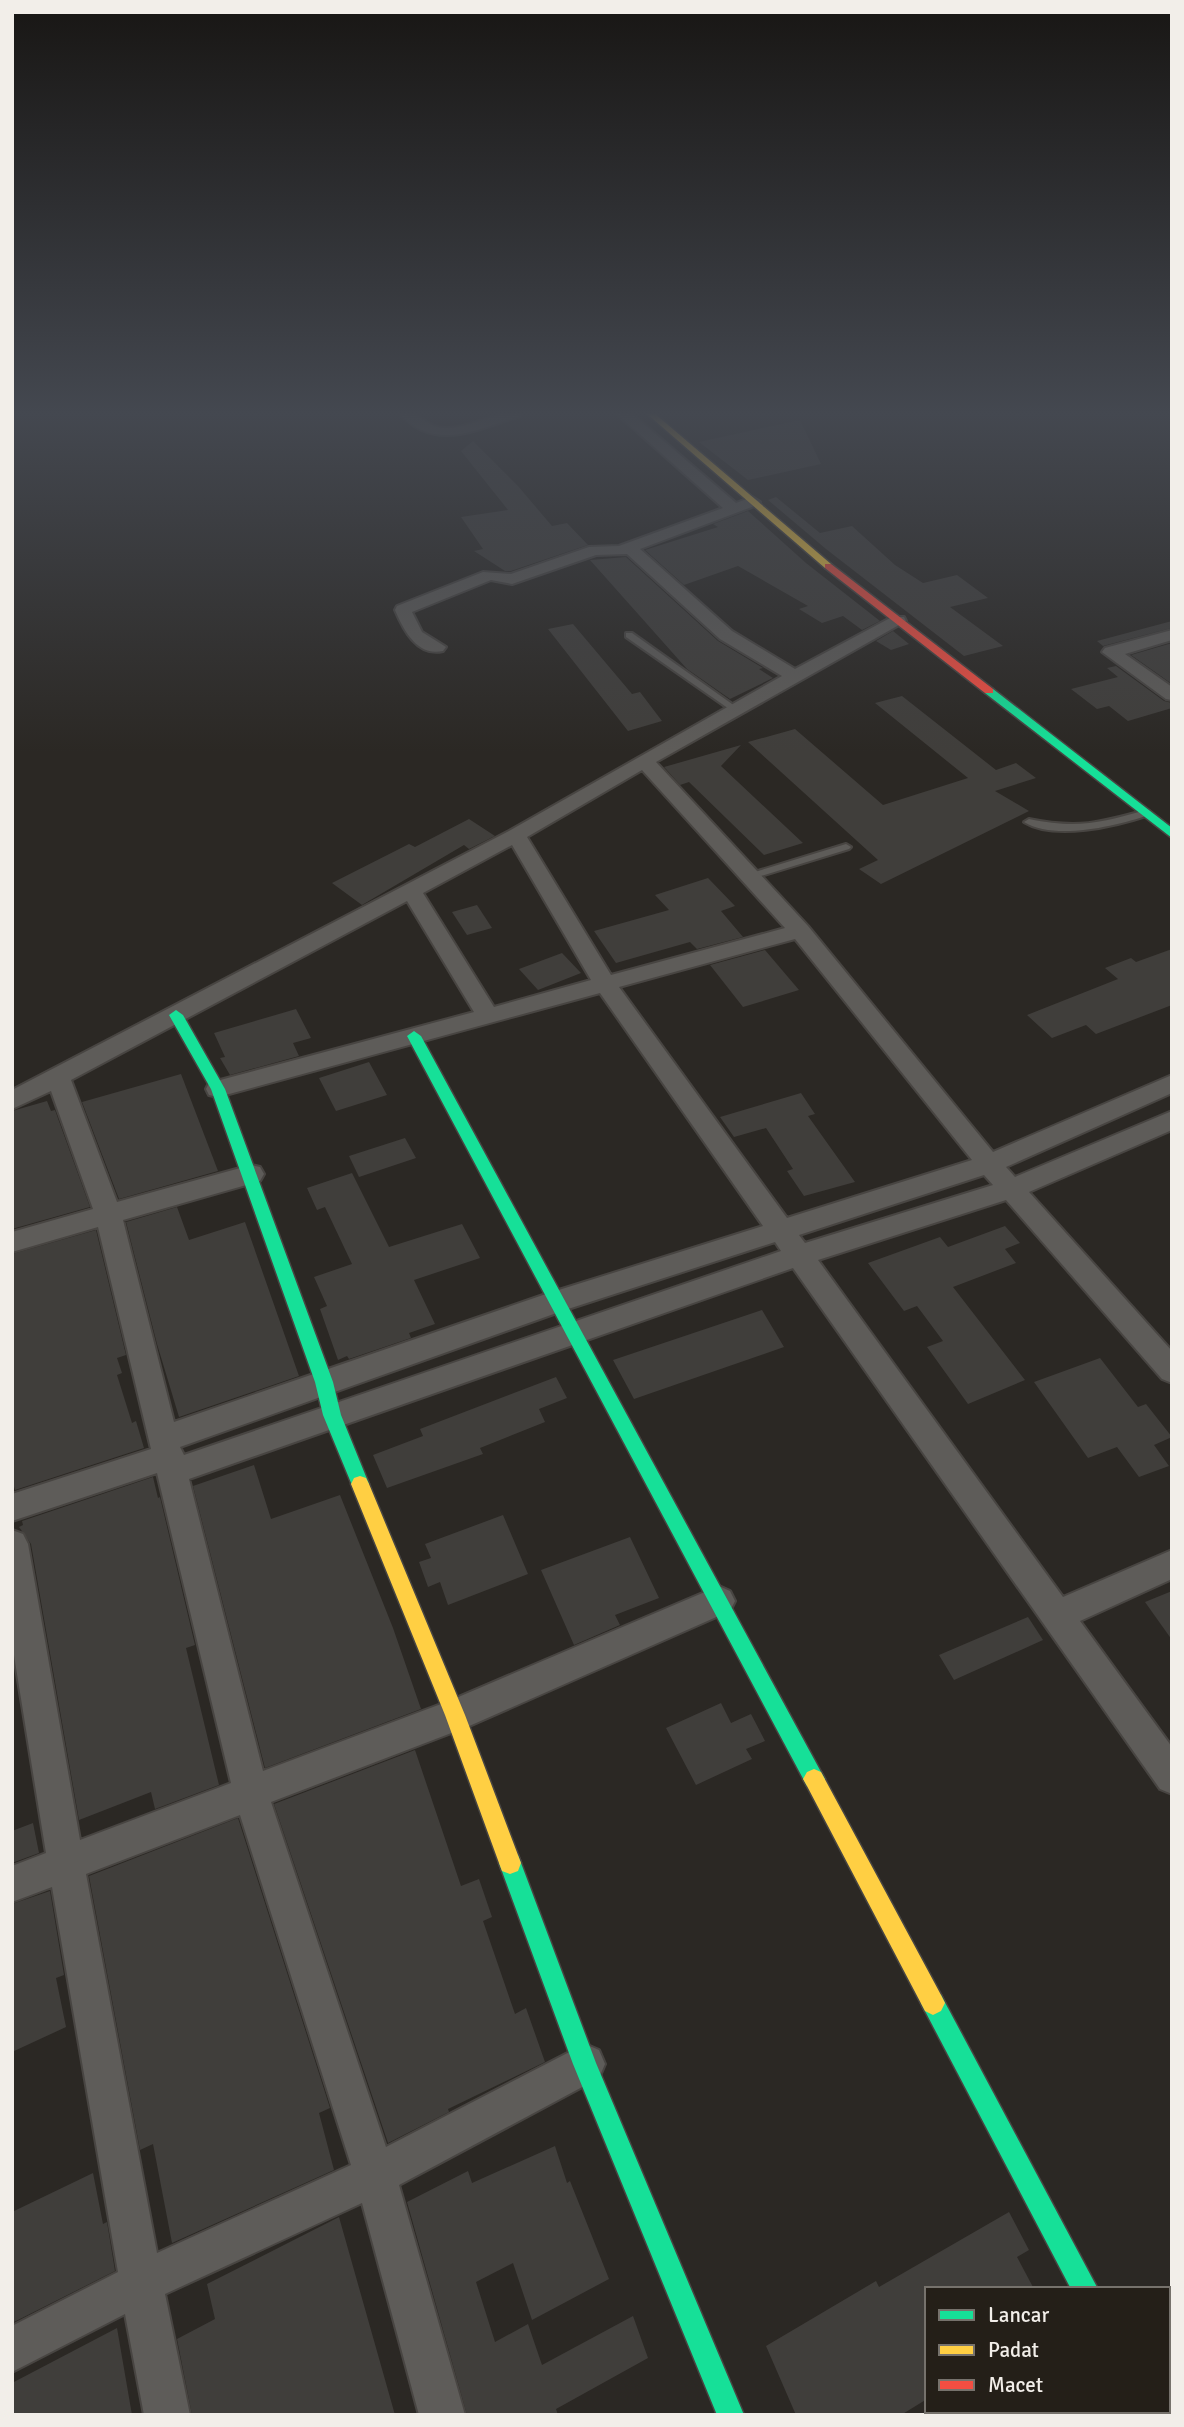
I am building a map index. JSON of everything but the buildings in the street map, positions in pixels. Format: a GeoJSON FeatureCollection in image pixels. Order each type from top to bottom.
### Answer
{"type":"FeatureCollection","features":[{"type":"Feature","properties":{"kind":"street"},"geometry":{"type":"LineString","coordinates":[[437,647],[415,635],[402,610],[489,575],[512,579],[595,550],[618,552],[688,526]]}},
{"type":"Feature","properties":{"kind":"street"},"geometry":{"type":"LineString","coordinates":[[782,526],[898,621],[1172,834]]}},
{"type":"Feature","properties":{"kind":"street"},"geometry":{"type":"LineString","coordinates":[[630,548],[726,635],[794,676]]}},
{"type":"Feature","properties":{"kind":"street"},"geometry":{"type":"LineString","coordinates":[[12,1101],[516,835],[735,709],[898,621]]}},
{"type":"Feature","properties":{"kind":"street"},"geometry":{"type":"LineString","coordinates":[[1171,694],[1111,652],[1172,635]]}},
{"type":"Feature","properties":{"kind":"street"},"geometry":{"type":"LineString","coordinates":[[645,762],[800,931],[989,1164],[1172,1371]]}},
{"type":"Feature","properties":{"kind":"street"},"geometry":{"type":"LineString","coordinates":[[516,835],[605,984],[1172,1777]]}},
{"type":"Feature","properties":{"kind":"street"},"geometry":{"type":"LineString","coordinates":[[410,889],[488,1016]]}},
{"type":"Feature","properties":{"kind":"street"},"geometry":{"type":"LineString","coordinates":[[218,1089],[800,931]]}},
{"type":"Feature","properties":{"kind":"street"},"geometry":{"type":"LineString","coordinates":[[176,1015],[218,1089],[251,1174],[324,1382],[332,1415],[455,1715],[585,2064],[731,2415]]}},
{"type":"Feature","properties":{"kind":"street"},"geometry":{"type":"LineString","coordinates":[[414,1036],[1085,2287]]}},
{"type":"Feature","properties":{"kind":"street"},"geometry":{"type":"LineString","coordinates":[[58,1078],[108,1214],[251,1794],[375,2175],[442,2415]]}},
{"type":"Feature","properties":{"kind":"street"},"geometry":{"type":"LineString","coordinates":[[169,1455],[324,1382],[556,1302],[989,1164],[1172,1083]]}},
{"type":"Feature","properties":{"kind":"street"},"geometry":{"type":"LineString","coordinates":[[12,1508],[169,1455],[332,1415],[798,1256],[1012,1189],[1172,1120]]}},
{"type":"Feature","properties":{"kind":"street"},"geometry":{"type":"LineString","coordinates":[[12,1242],[251,1174]]}},
{"type":"Feature","properties":{"kind":"street"},"geometry":{"type":"LineString","coordinates":[[12,1544],[66,1864],[167,2415]]}},
{"type":"Feature","properties":{"kind":"street"},"geometry":{"type":"LineString","coordinates":[[1056,1616],[1172,1564]]}},
{"type":"Feature","properties":{"kind":"street"},"geometry":{"type":"LineString","coordinates":[[12,1884],[455,1715],[719,1601]]}},
{"type":"Feature","properties":{"kind":"street"},"geometry":{"type":"LineString","coordinates":[[12,2350],[141,2283],[375,2175],[585,2064]]}},
{"type":"Feature","properties":{"kind":"lane"},"geometry":{"type":"LineString","coordinates":[[629,635],[735,709]]}},
{"type":"Feature","properties":{"kind":"lane"},"geometry":{"type":"LineString","coordinates":[[1029,822],[1068,830],[1085,829],[1104,827],[1146,813]]}},
{"type":"Feature","properties":{"kind":"lane"},"geometry":{"type":"LineString","coordinates":[[748,877],[846,847]]}},
{"type":"Feature","properties":{"kind":"traffic: fast"},"geometry":{"type":"LineString","coordinates":[[989,691],[1172,834]]}},
{"type":"Feature","properties":{"kind":"traffic: fast"},"geometry":{"type":"LineString","coordinates":[[176,1015],[218,1089],[324,1382],[332,1415],[360,1484]]}},
{"type":"Feature","properties":{"kind":"traffic: fast"},"geometry":{"type":"LineString","coordinates":[[414,1036],[814,1779]]}},
{"type":"Feature","properties":{"kind":"traffic: fast"},"geometry":{"type":"LineString","coordinates":[[510,1863],[585,2064],[731,2415]]}},
{"type":"Feature","properties":{"kind":"traffic: fast"},"geometry":{"type":"LineString","coordinates":[[933,2003],[1084,2287]]}},
{"type":"Feature","properties":{"kind":"traffic: slow"},"geometry":{"type":"LineString","coordinates":[[782,526],[828,566]]}},
{"type":"Feature","properties":{"kind":"traffic: slow"},"geometry":{"type":"LineString","coordinates":[[360,1484],[455,1715],[510,1863]]}},
{"type":"Feature","properties":{"kind":"traffic: slow"},"geometry":{"type":"LineString","coordinates":[[814,1779],[933,2003]]}},
{"type":"Feature","properties":{"kind":"traffic: jam"},"geometry":{"type":"LineString","coordinates":[[828,566],[989,691]]}}]}
